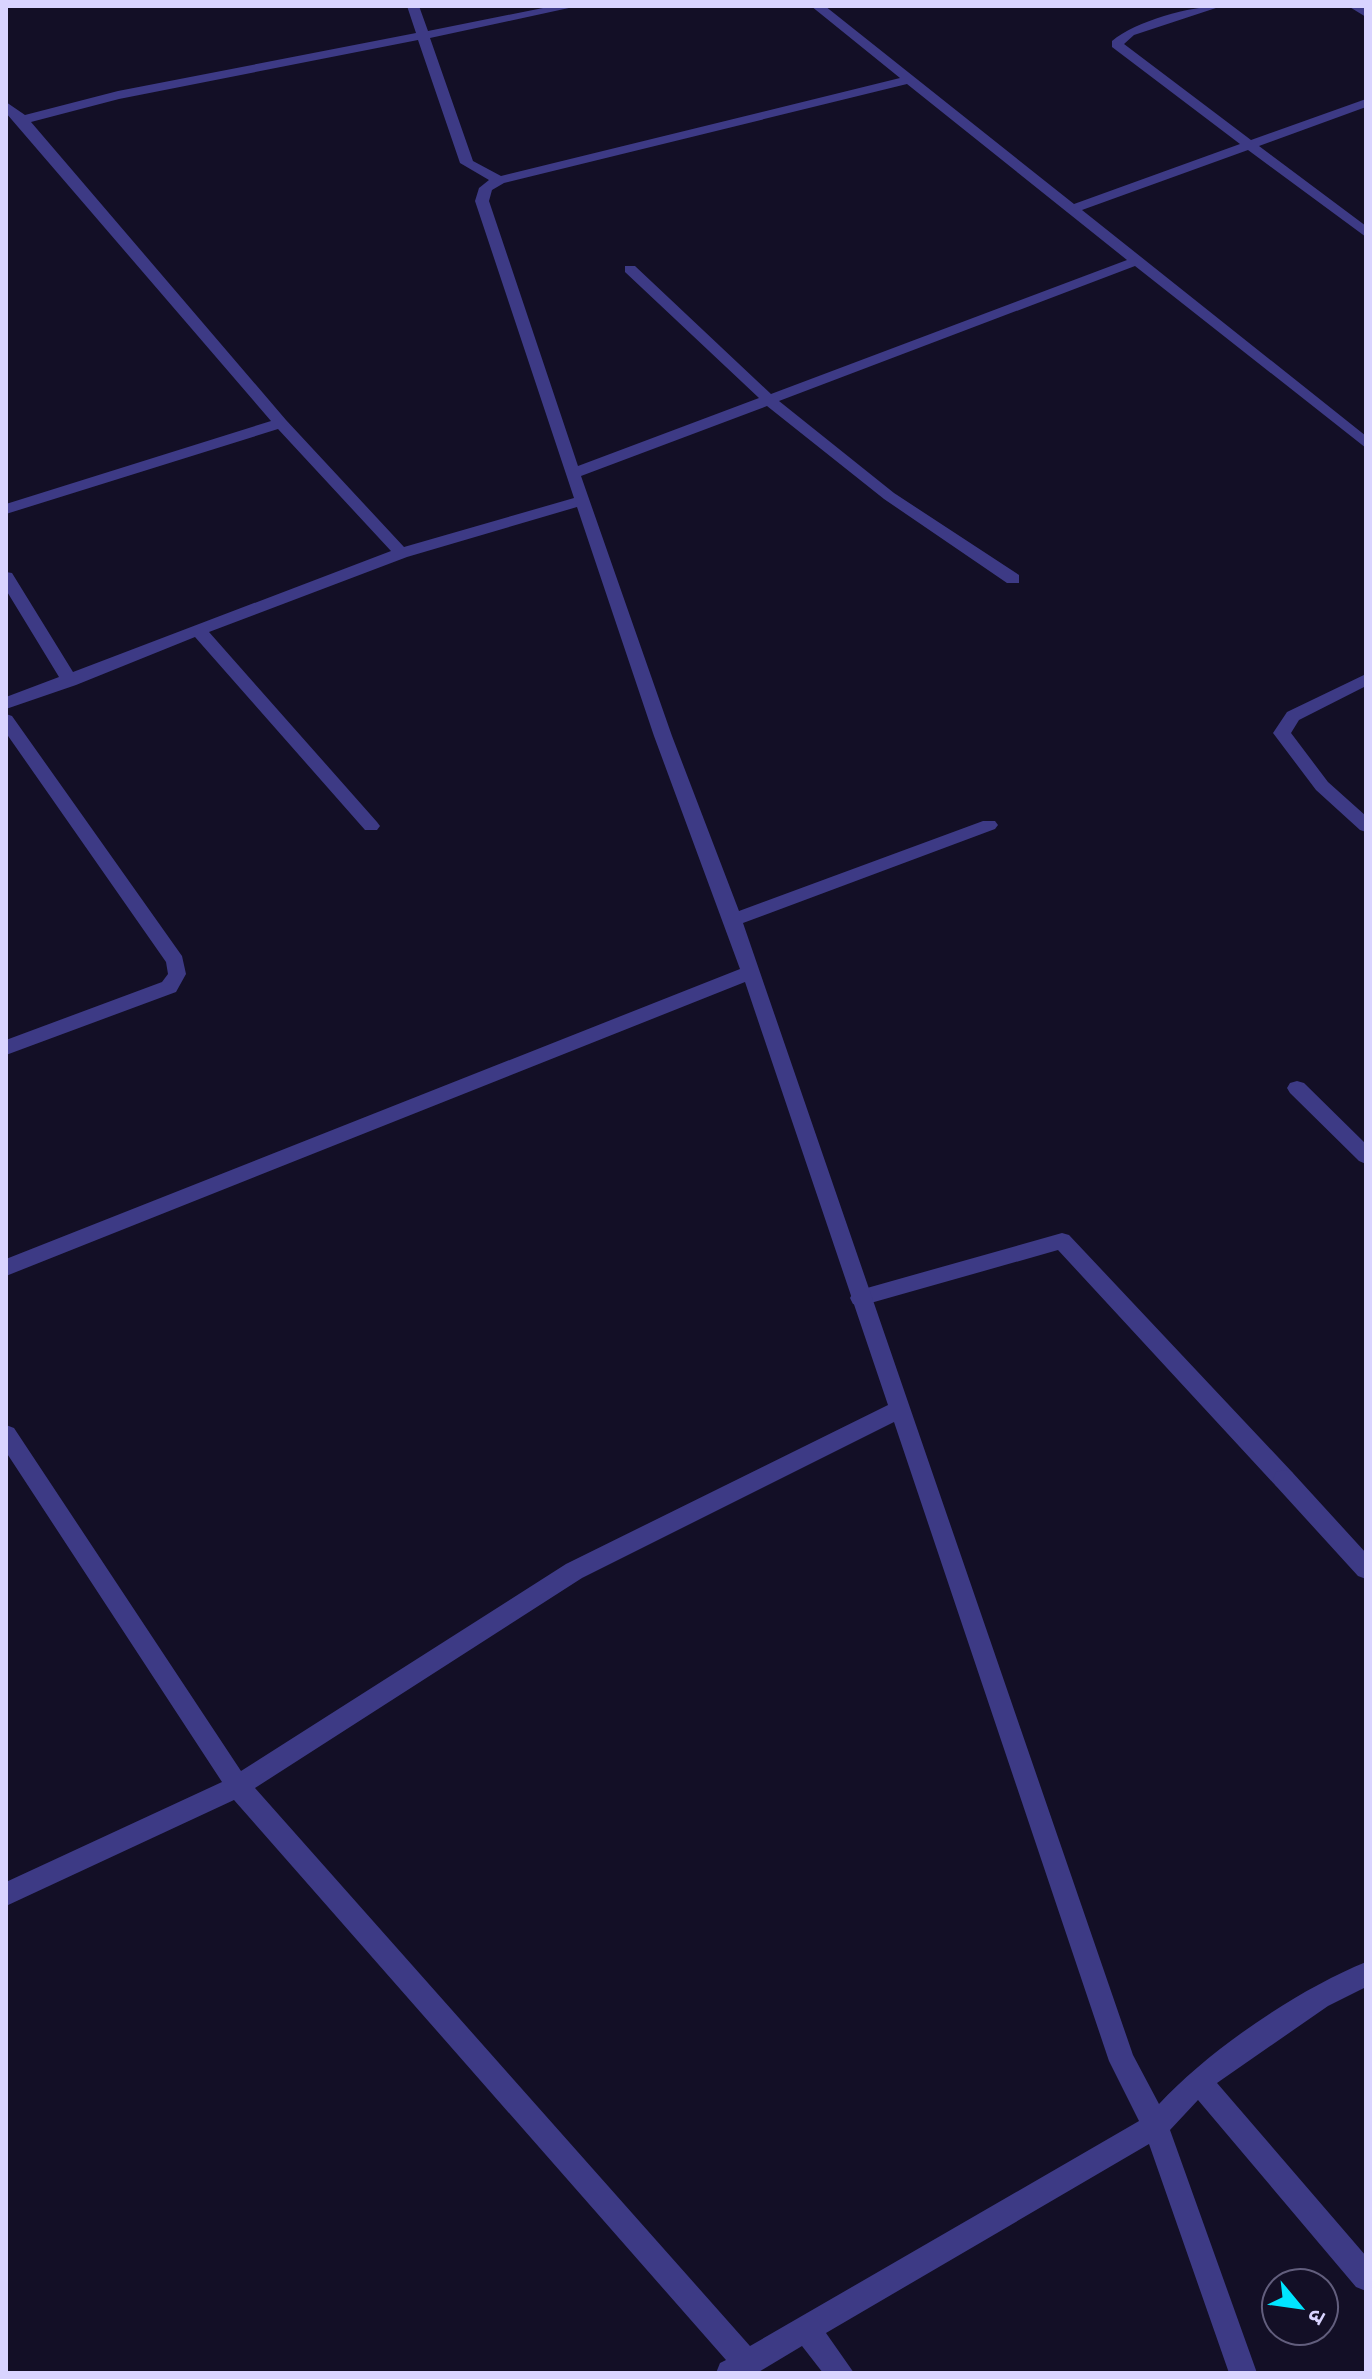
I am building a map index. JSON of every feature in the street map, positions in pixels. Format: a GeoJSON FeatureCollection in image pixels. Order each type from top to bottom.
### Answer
{"type":"FeatureCollection","features":[{"type":"Feature","properties":{"kind":"street"},"geometry":{"type":"LineString","coordinates":[[413,6],[467,163],[499,180]]}},
{"type":"Feature","properties":{"kind":"street"},"geometry":{"type":"LineString","coordinates":[[22,120],[118,95],[572,6]]}},
{"type":"Feature","properties":{"kind":"street"},"geometry":{"type":"LineString","coordinates":[[817,6],[1366,443]]}},
{"type":"Feature","properties":{"kind":"street"},"geometry":{"type":"LineString","coordinates":[[1216,6],[1130,32],[1116,44],[1251,143],[1366,233]]}},
{"type":"Feature","properties":{"kind":"street"},"geometry":{"type":"LineString","coordinates":[[1354,6],[1366,13]]}},
{"type":"Feature","properties":{"kind":"street"},"geometry":{"type":"LineString","coordinates":[[908,80],[499,180],[486,188],[482,201],[663,736],[752,972],[898,1410],[1035,1798],[1122,2061],[1156,2126],[1243,2373]]}},
{"type":"Feature","properties":{"kind":"street"},"geometry":{"type":"LineString","coordinates":[[1073,209],[1366,103]]}},
{"type":"Feature","properties":{"kind":"street"},"geometry":{"type":"LineString","coordinates":[[6,106],[22,120],[281,423],[401,553]]}},
{"type":"Feature","properties":{"kind":"street"},"geometry":{"type":"LineString","coordinates":[[574,473],[1137,261]]}},
{"type":"Feature","properties":{"kind":"street"},"geometry":{"type":"LineString","coordinates":[[630,269],[769,400],[889,496],[1013,579]]}},
{"type":"Feature","properties":{"kind":"street"},"geometry":{"type":"LineString","coordinates":[[6,509],[281,423]]}},
{"type":"Feature","properties":{"kind":"street"},"geometry":{"type":"LineString","coordinates":[[6,703],[401,553],[584,500]]}},
{"type":"Feature","properties":{"kind":"street"},"geometry":{"type":"LineString","coordinates":[[6,577],[70,681]]}},
{"type":"Feature","properties":{"kind":"street"},"geometry":{"type":"LineString","coordinates":[[199,631],[371,826]]}},
{"type":"Feature","properties":{"kind":"street"},"geometry":{"type":"LineString","coordinates":[[1366,679],[1293,716],[1282,733],[1322,786],[1366,826]]}},
{"type":"Feature","properties":{"kind":"street"},"geometry":{"type":"LineString","coordinates":[[6,720],[175,961],[177,974],[169,987],[6,1048]]}},
{"type":"Feature","properties":{"kind":"street"},"geometry":{"type":"LineString","coordinates":[[733,920],[989,825]]}},
{"type":"Feature","properties":{"kind":"street"},"geometry":{"type":"LineString","coordinates":[[6,1268],[752,972]]}},
{"type":"Feature","properties":{"kind":"street"},"geometry":{"type":"LineString","coordinates":[[1297,1088],[1366,1156]]}},
{"type":"Feature","properties":{"kind":"street"},"geometry":{"type":"LineString","coordinates":[[860,1298],[1062,1241],[1366,1569]]}},
{"type":"Feature","properties":{"kind":"street"},"geometry":{"type":"LineString","coordinates":[[6,1894],[238,1786],[574,1571],[898,1410]]}},
{"type":"Feature","properties":{"kind":"street"},"geometry":{"type":"LineString","coordinates":[[6,1434],[238,1786],[739,2368],[1156,2126],[1198,2081],[1319,1997],[1366,1974]]}},
{"type":"Feature","properties":{"kind":"street"},"geometry":{"type":"LineString","coordinates":[[1198,2081],[1366,2277]]}},
{"type":"Feature","properties":{"kind":"street"},"geometry":{"type":"LineString","coordinates":[[806,2329],[840,2373]]}}]}
